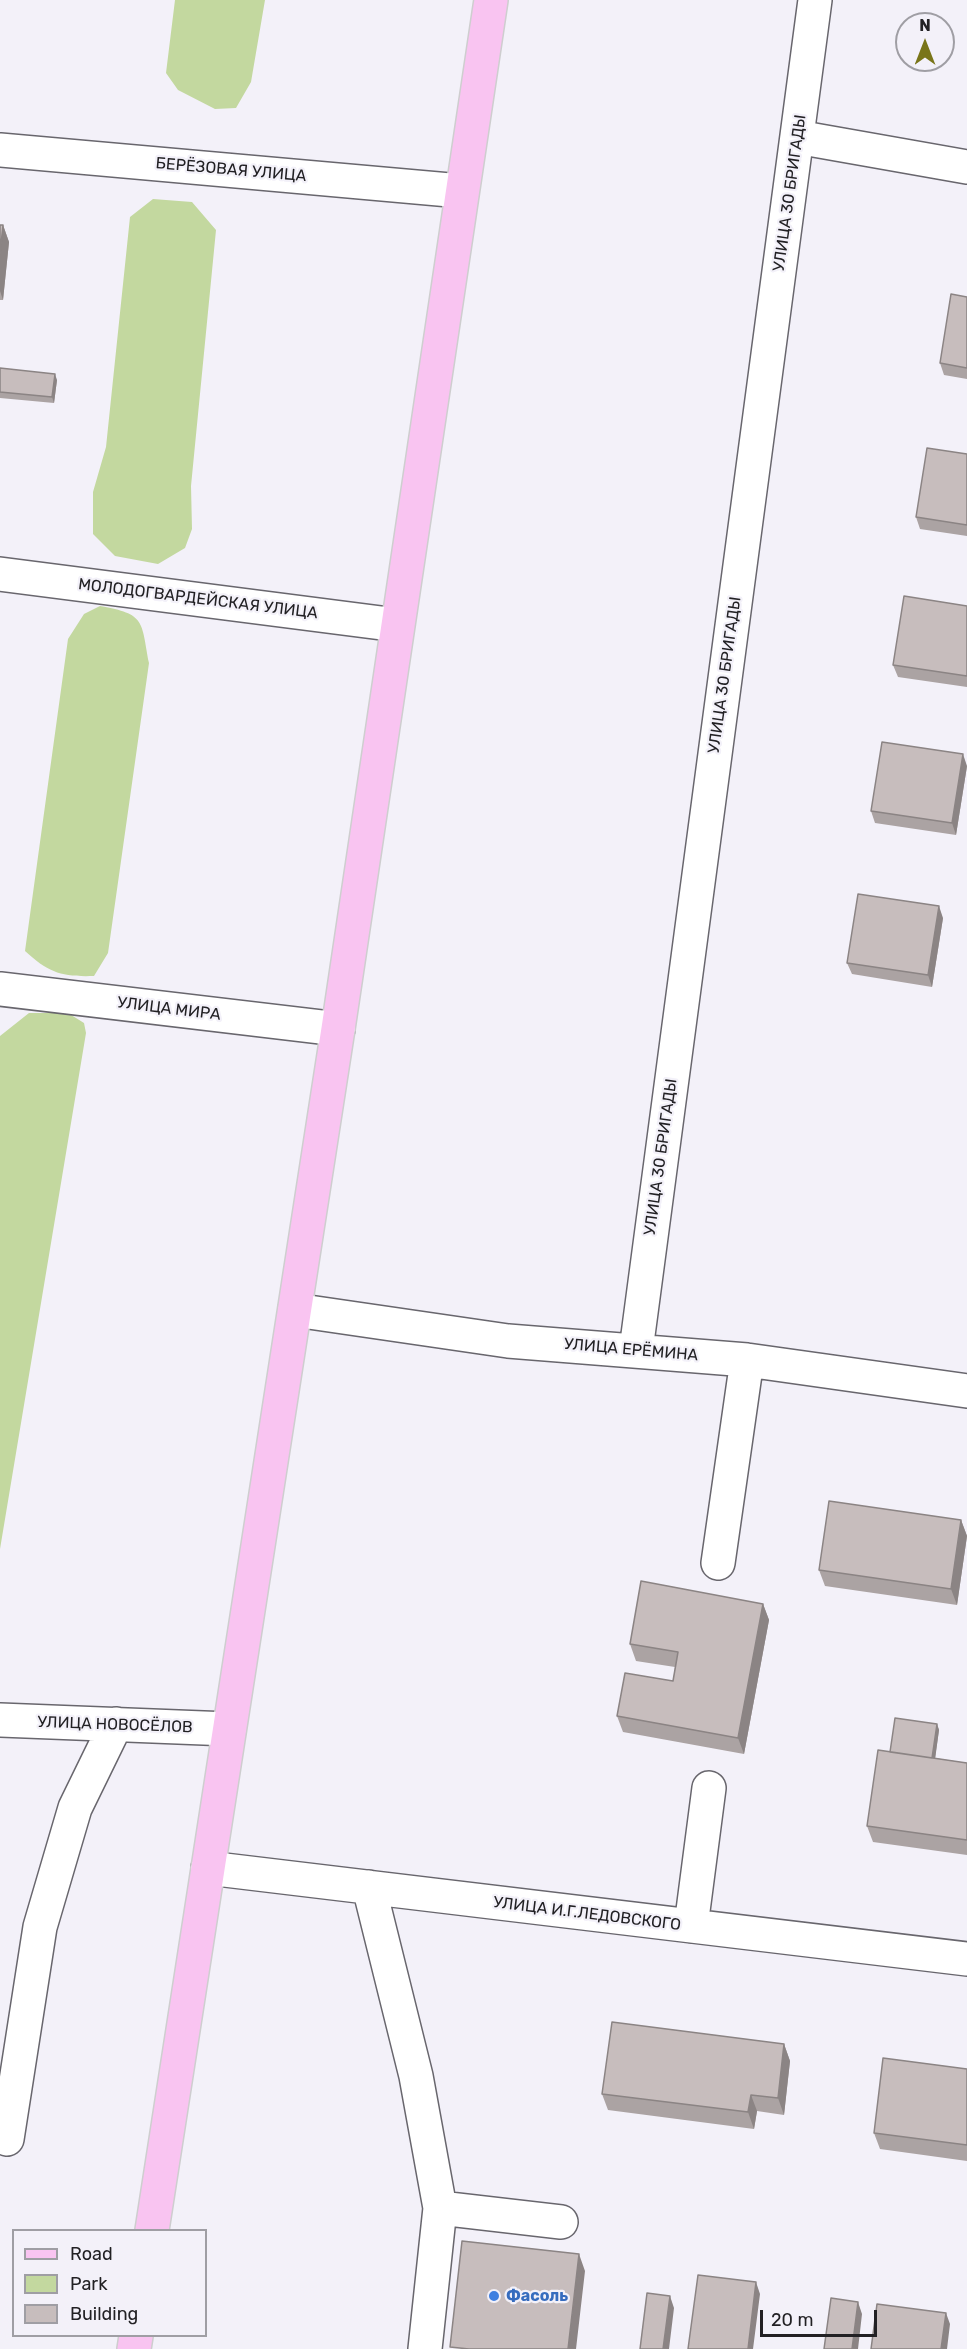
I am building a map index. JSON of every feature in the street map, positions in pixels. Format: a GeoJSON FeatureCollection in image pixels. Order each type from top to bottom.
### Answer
{"type":"FeatureCollection","features":[{"type":"Feature","properties":{"kind":"main road"},"geometry":{"type":"LineString","coordinates":[[152,2229],[338,1029],[491,0]]}},
{"type":"Feature","properties":{"kind":"street","name":"УЛИЦА 30 БРИГАДЫ"},"geometry":{"type":"LineString","coordinates":[[636,1350],[815,0]]}},
{"type":"Feature","properties":{"kind":"street"},"geometry":{"type":"LineString","coordinates":[[797,137],[967,167]]}},
{"type":"Feature","properties":{"kind":"street","name":"БЕРЁЗОВАЯ УЛИЦА"},"geometry":{"type":"LineString","coordinates":[[0,150],[461,191]]}},
{"type":"Feature","properties":{"kind":"street","name":"МОЛОДОГВАРДЕЙСКАЯ УЛИЦА"},"geometry":{"type":"LineString","coordinates":[[0,574],[397,625]]}},
{"type":"Feature","properties":{"kind":"street","name":"УЛИЦА МИРА"},"geometry":{"type":"LineString","coordinates":[[0,989],[338,1029]]}},
{"type":"Feature","properties":{"kind":"street","name":"УЛИЦА ЕРЁМИНА"},"geometry":{"type":"LineString","coordinates":[[294,1310],[508,1341],[747,1360],[967,1391]]}},
{"type":"Feature","properties":{"kind":"street"},"geometry":{"type":"LineString","coordinates":[[718,1563],[747,1360]]}},
{"type":"Feature","properties":{"kind":"street","name":"УЛИЦА НОВОСЁЛОВ"},"geometry":{"type":"LineString","coordinates":[[0,1720],[230,1729]]}},
{"type":"Feature","properties":{"kind":"street"},"geometry":{"type":"LineString","coordinates":[[7,2139],[40,1927],[75,1808],[116,1724]]}},
{"type":"Feature","properties":{"kind":"street"},"geometry":{"type":"LineString","coordinates":[[691,1926],[709,1788]]}},
{"type":"Feature","properties":{"kind":"street","name":"УЛИЦА И.Г.ЛЕДОВСКОГО"},"geometry":{"type":"LineString","coordinates":[[208,1868],[967,1959]]}},
{"type":"Feature","properties":{"kind":"street"},"geometry":{"type":"LineString","coordinates":[[369,1887],[416,2076],[440,2208],[425,2349]]}},
{"type":"Feature","properties":{"kind":"street"},"geometry":{"type":"LineString","coordinates":[[440,2208],[561,2222]]}},
{"type":"Feature","properties":{"kind":"green space"},"geometry":{"type":"Polygon","coordinates":[[[175,0],[265,0],[251,82],[236,108],[215,109],[178,90],[166,73],[175,0]]]}},
{"type":"Feature","properties":{"kind":"green space"},"geometry":{"type":"Polygon","coordinates":[[[153,199],[192,202],[216,230],[191,486],[192,529],[185,548],[158,564],[115,556],[93,534],[93,492],[106,447],[130,217],[153,199]]]}},
{"type":"Feature","properties":{"kind":"green space"},"geometry":{"type":"Polygon","coordinates":[[[100,606],[134,616],[142,629],[149,663],[108,953],[94,976],[73,976],[49,969],[25,951],[68,639],[84,614],[100,606]]]}},
{"type":"Feature","properties":{"kind":"green space"},"geometry":{"type":"Polygon","coordinates":[[[29,1013],[68,1013],[84,1023],[86,1033],[0,1549],[0,1036],[29,1013]]]}},
{"type":"Feature","properties":{"kind":"building"},"geometry":{"type":"Polygon","coordinates":[[[0,225],[3,225],[0,254],[0,225]]]}},
{"type":"Feature","properties":{"kind":"building"},"geometry":{"type":"Polygon","coordinates":[[[951,294],[967,297],[967,368],[940,363],[951,294]]]}},
{"type":"Feature","properties":{"kind":"building"},"geometry":{"type":"Polygon","coordinates":[[[0,368],[55,374],[52,397],[0,392],[0,368]]]}},
{"type":"Feature","properties":{"kind":"building"},"geometry":{"type":"Polygon","coordinates":[[[927,448],[967,454],[967,525],[916,517],[927,448]]]}},
{"type":"Feature","properties":{"kind":"building"},"geometry":{"type":"Polygon","coordinates":[[[904,596],[967,606],[967,676],[893,665],[904,596]]]}},
{"type":"Feature","properties":{"kind":"building"},"geometry":{"type":"Polygon","coordinates":[[[882,742],[963,754],[952,823],[871,811],[882,742]]]}},
{"type":"Feature","properties":{"kind":"building"},"geometry":{"type":"Polygon","coordinates":[[[858,894],[939,906],[928,975],[847,963],[858,894]]]}},
{"type":"Feature","properties":{"kind":"building"},"geometry":{"type":"Polygon","coordinates":[[[829,1501],[961,1520],[951,1589],[819,1570],[829,1501]]]}},
{"type":"Feature","properties":{"kind":"building"},"geometry":{"type":"Polygon","coordinates":[[[641,1581],[763,1604],[738,1738],[617,1716],[625,1673],[673,1681],[678,1652],[630,1644],[641,1581]]]}},
{"type":"Feature","properties":{"kind":"building"},"geometry":{"type":"Polygon","coordinates":[[[895,1718],[937,1724],[932,1758],[890,1752],[895,1718]]]}},
{"type":"Feature","properties":{"kind":"building"},"geometry":{"type":"Polygon","coordinates":[[[878,1750],[967,1763],[967,1840],[867,1826],[878,1750]]]}},
{"type":"Feature","properties":{"kind":"building"},"geometry":{"type":"Polygon","coordinates":[[[612,2022],[784,2044],[778,2098],[751,2095],[748,2112],[602,2094],[612,2022]]]}},
{"type":"Feature","properties":{"kind":"building"},"geometry":{"type":"Polygon","coordinates":[[[883,2058],[967,2069],[967,2145],[874,2133],[883,2058]]]}},
{"type":"Feature","properties":{"kind":"building"},"geometry":{"type":"Polygon","coordinates":[[[462,2241],[579,2254],[568,2349],[450,2347],[462,2241]]]}},
{"type":"Feature","properties":{"kind":"building"},"geometry":{"type":"Polygon","coordinates":[[[698,2275],[756,2282],[748,2349],[688,2349],[698,2275]]]}},
{"type":"Feature","properties":{"kind":"building"},"geometry":{"type":"Polygon","coordinates":[[[647,2293],[670,2296],[663,2349],[640,2349],[647,2293]]]}},
{"type":"Feature","properties":{"kind":"building"},"geometry":{"type":"Polygon","coordinates":[[[831,2298],[858,2302],[852,2349],[824,2349],[831,2298]]]}},
{"type":"Feature","properties":{"kind":"building"},"geometry":{"type":"Polygon","coordinates":[[[877,2304],[946,2313],[941,2349],[871,2349],[877,2304]]]}},
{"type":"Feature","properties":{"kind":"place","name":"Фасоль"},"geometry":{"type":"Point","coordinates":[494,2296]}}]}
